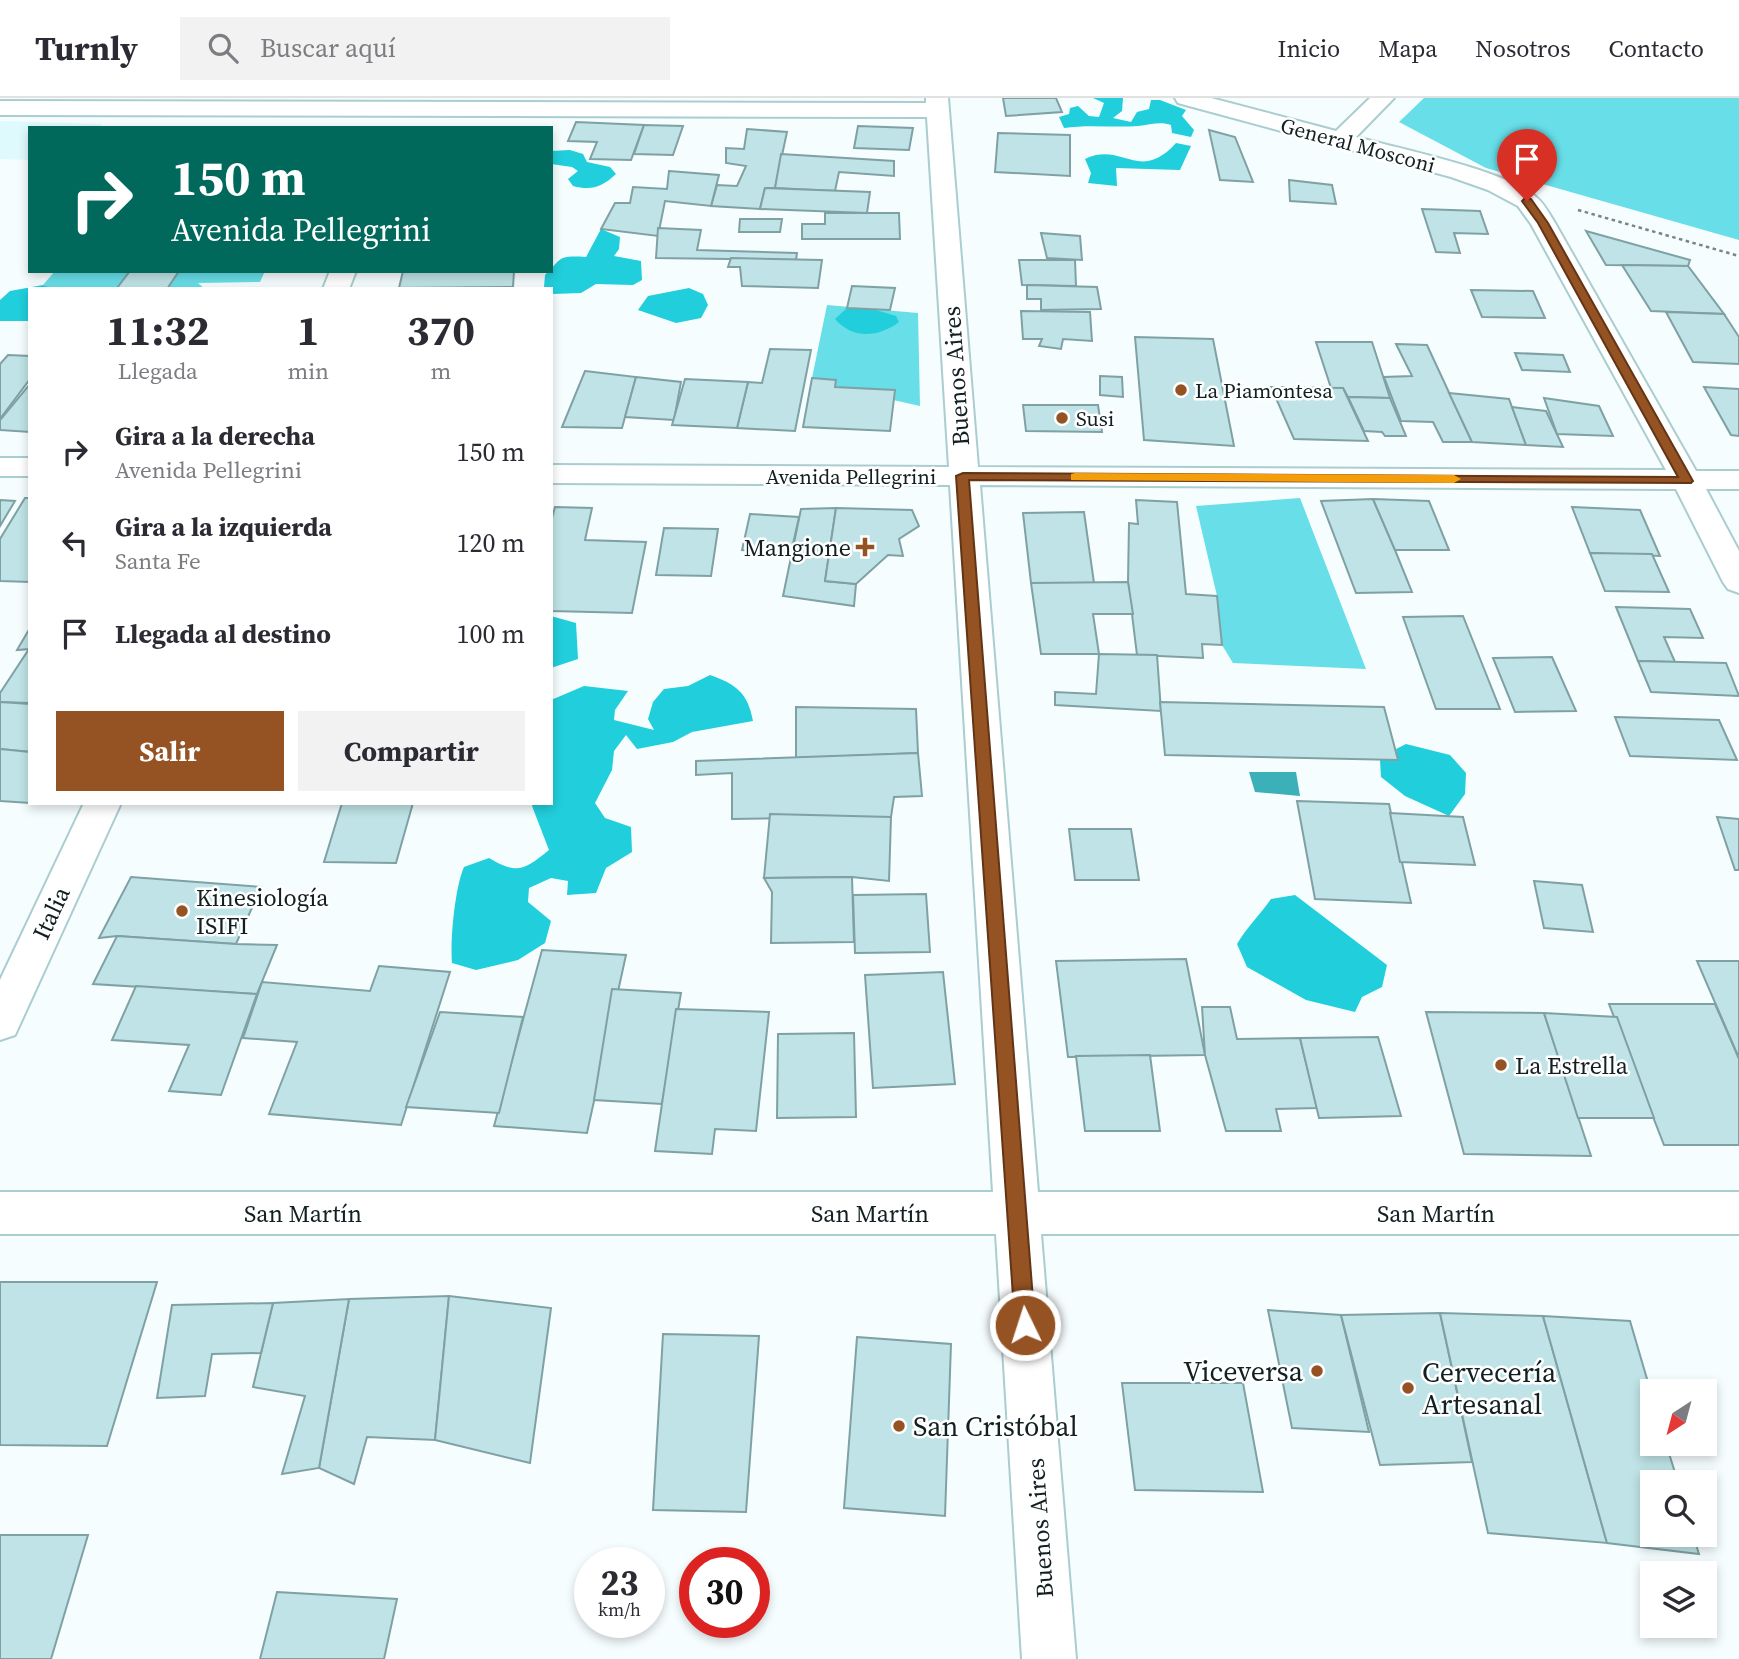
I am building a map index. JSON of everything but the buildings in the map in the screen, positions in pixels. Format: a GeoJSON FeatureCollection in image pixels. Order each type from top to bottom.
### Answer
{"type":"FeatureCollection","features":[{"type":"Feature","properties":{"kind":"street","name":"General Mosconi"},"geometry":{"type":"LineString","coordinates":[[1186,98],[1459,172],[1496,185],[1527,201]]}},
{"type":"Feature","properties":{"kind":"street"},"geometry":{"type":"LineString","coordinates":[[1340,140],[1384,98]]}},
{"type":"Feature","properties":{"kind":"street"},"geometry":{"type":"LineString","coordinates":[[0,108],[411,112],[937,104]]}},
{"type":"Feature","properties":{"kind":"street","name":"Buenos Aires"},"geometry":{"type":"LineString","coordinates":[[937,104],[1049,1659]]}},
{"type":"Feature","properties":{"kind":"street"},"geometry":{"type":"LineString","coordinates":[[1527,201],[1543,223],[1687,481],[1739,582]]}},
{"type":"Feature","properties":{"kind":"street"},"geometry":{"type":"LineString","coordinates":[[0,467],[28,467]]}},
{"type":"Feature","properties":{"kind":"street","name":"Avenida Pellegrini"},"geometry":{"type":"LineString","coordinates":[[553,474],[1739,480]]}},
{"type":"Feature","properties":{"kind":"street","name":"Italia"},"geometry":{"type":"LineString","coordinates":[[0,1023],[102,805]]}},
{"type":"Feature","properties":{"kind":"street","name":"San Martín"},"geometry":{"type":"LineString","coordinates":[[0,1213],[1739,1213]]}},
{"type":"Feature","properties":{"kind":"path"},"geometry":{"type":"LineString","coordinates":[[1527,201],[1589,212],[1739,256]]}},
{"type":"Feature","properties":{"kind":"shaded area"},"geometry":{"type":"Polygon","coordinates":[[[1093,98],[1123,98],[1122,111],[1113,118],[1131,122],[1137,112],[1149,109],[1151,100],[1160,100],[1186,110],[1182,116],[1194,130],[1191,137],[1172,133],[1171,125],[1163,123],[1064,128],[1059,117],[1069,114],[1070,108],[1078,106],[1089,116],[1099,117],[1104,103],[1093,98]]]}},
{"type":"Feature","properties":{"kind":"shaded area"},"geometry":{"type":"Polygon","coordinates":[[[1424,98],[1739,98],[1739,240],[1486,168],[1399,122],[1424,98]]]}},
{"type":"Feature","properties":{"kind":"shaded area"},"geometry":{"type":"Polygon","coordinates":[[[0,121],[102,124],[28,126],[28,160],[0,159],[0,121]]]}},
{"type":"Feature","properties":{"kind":"shaded area"},"geometry":{"type":"Polygon","coordinates":[[[1176,143],[1191,146],[1180,170],[1116,168],[1117,186],[1088,183],[1091,173],[1085,159],[1110,155],[1141,161],[1151,160],[1163,155],[1176,143]]]}},
{"type":"Feature","properties":{"kind":"shaded area"},"geometry":{"type":"Polygon","coordinates":[[[570,150],[583,154],[587,162],[610,167],[616,174],[596,187],[573,186],[568,179],[578,171],[572,167],[553,164],[553,151],[570,150]]]}},
{"type":"Feature","properties":{"kind":"shaded area"},"geometry":{"type":"Polygon","coordinates":[[[601,229],[620,237],[619,249],[614,256],[641,261],[642,280],[633,285],[596,284],[581,293],[553,294],[553,287],[544,287],[545,275],[553,273],[553,267],[561,259],[586,257],[601,229]]]}},
{"type":"Feature","properties":{"kind":"shaded area"},"geometry":{"type":"Polygon","coordinates":[[[53,273],[129,273],[119,287],[43,285],[53,273]]]}},
{"type":"Feature","properties":{"kind":"shaded area"},"geometry":{"type":"Polygon","coordinates":[[[178,273],[264,273],[260,282],[198,283],[203,287],[168,287],[178,273]]]}},
{"type":"Feature","properties":{"kind":"shaded area"},"geometry":{"type":"Polygon","coordinates":[[[28,288],[28,321],[0,321],[0,300],[10,291],[28,288]]]}},
{"type":"Feature","properties":{"kind":"shaded area"},"geometry":{"type":"Polygon","coordinates":[[[689,288],[703,294],[708,305],[701,318],[676,323],[638,310],[648,296],[689,288]]]}},
{"type":"Feature","properties":{"kind":"shaded area"},"geometry":{"type":"Polygon","coordinates":[[[827,305],[918,313],[920,406],[835,387],[836,380],[812,378],[827,305]]]}},
{"type":"Feature","properties":{"kind":"shaded area"},"geometry":{"type":"Polygon","coordinates":[[[848,307],[876,310],[896,316],[899,322],[883,331],[858,333],[842,326],[835,319],[848,307]]]}},
{"type":"Feature","properties":{"kind":"shaded area"},"geometry":{"type":"Polygon","coordinates":[[[1300,498],[1366,669],[1233,663],[1222,645],[1217,596],[1196,506],[1300,498]]]}},
{"type":"Feature","properties":{"kind":"shaded area"},"geometry":{"type":"Polygon","coordinates":[[[553,617],[576,623],[578,659],[553,667],[553,617]]]}},
{"type":"Feature","properties":{"kind":"shaded area"},"geometry":{"type":"Polygon","coordinates":[[[710,675],[727,682],[739,691],[748,703],[753,721],[692,732],[673,742],[637,749],[626,735],[614,751],[612,770],[595,803],[605,818],[631,827],[632,852],[606,868],[596,893],[567,895],[568,881],[551,878],[529,888],[528,902],[551,921],[545,943],[518,960],[476,970],[452,963],[454,914],[464,867],[489,858],[507,867],[520,868],[549,850],[532,806],[553,805],[553,699],[584,686],[628,691],[615,710],[614,720],[654,730],[648,719],[653,702],[664,689],[688,686],[710,675]]]}},
{"type":"Feature","properties":{"kind":"shaded area"},"geometry":{"type":"Polygon","coordinates":[[[1406,744],[1450,755],[1466,773],[1465,794],[1449,816],[1405,796],[1381,777],[1380,760],[1398,760],[1396,749],[1406,744]]]}},
{"type":"Feature","properties":{"kind":"shaded area"},"geometry":{"type":"Polygon","coordinates":[[[1249,772],[1296,772],[1300,796],[1255,792],[1249,772]]]}},
{"type":"Feature","properties":{"kind":"shaded area"},"geometry":{"type":"Polygon","coordinates":[[[1295,895],[1387,965],[1382,987],[1362,997],[1355,1012],[1306,1000],[1247,967],[1237,944],[1241,938],[1271,899],[1295,895]]]}},
{"type":"Feature","properties":{"kind":"slow traffic"},"geometry":{"type":"LineString","coordinates":[[1075,477],[1454,479]]}},
{"type":"Feature","properties":{"kind":"place","name":"La Piamontesa"},"geometry":{"type":"Point","coordinates":[1181,390]}},
{"type":"Feature","properties":{"kind":"place","name":"Susi"},"geometry":{"type":"Point","coordinates":[1062,418]}},
{"type":"Feature","properties":{"kind":"place","name":"Mangione"},"geometry":{"type":"Point","coordinates":[865,547]}},
{"type":"Feature","properties":{"kind":"place","name":"Kinesiología ISIFI"},"geometry":{"type":"Point","coordinates":[182,911]}},
{"type":"Feature","properties":{"kind":"place","name":"La Estrella"},"geometry":{"type":"Point","coordinates":[1501,1065]}},
{"type":"Feature","properties":{"kind":"place","name":"Viceversa"},"geometry":{"type":"Point","coordinates":[1317,1371]}},
{"type":"Feature","properties":{"kind":"place","name":"Cervecería Artesanal"},"geometry":{"type":"Point","coordinates":[1408,1388]}},
{"type":"Feature","properties":{"kind":"place","name":"San Cristóbal"},"geometry":{"type":"Point","coordinates":[899,1426]}},
{"type":"Feature","properties":{"kind":"route"},"geometry":{"type":"LineString","coordinates":[[1025,1325],[963,476],[1687,481],[1543,223],[1527,201]]}}]}
